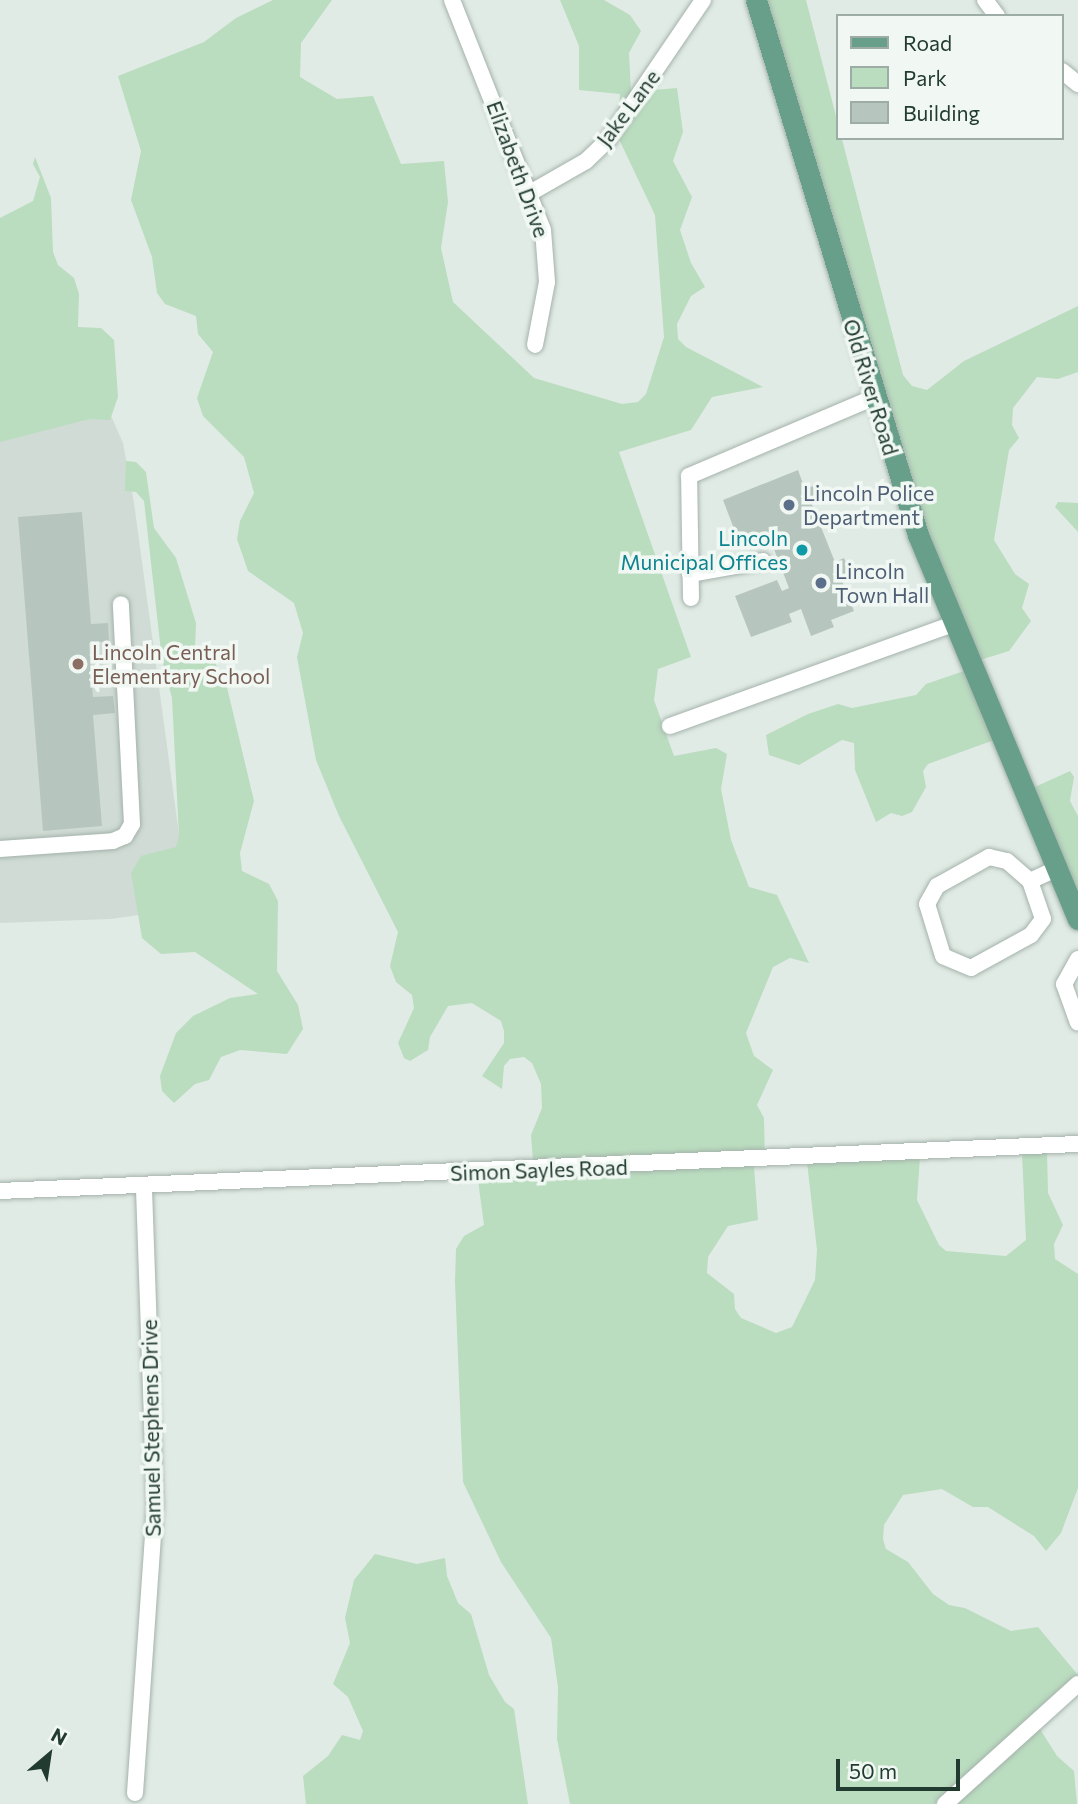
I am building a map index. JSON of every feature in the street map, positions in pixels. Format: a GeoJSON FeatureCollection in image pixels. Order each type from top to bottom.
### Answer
{"type":"FeatureCollection","features":[{"type":"Feature","properties":{"kind":"main road","name":"Old River Road"},"geometry":{"type":"LineString","coordinates":[[756,0],[873,398],[953,624],[1078,919]]}},
{"type":"Feature","properties":{"kind":"street","name":"Elizabeth Drive"},"geometry":{"type":"LineString","coordinates":[[452,0],[530,193],[548,259],[535,345]]}},
{"type":"Feature","properties":{"kind":"street","name":"Jake Lane"},"geometry":{"type":"LineString","coordinates":[[530,193],[586,160],[608,140],[704,0]]}},
{"type":"Feature","properties":{"kind":"street"},"geometry":{"type":"LineString","coordinates":[[1064,73],[1078,84]]}},
{"type":"Feature","properties":{"kind":"street"},"geometry":{"type":"LineString","coordinates":[[691,598],[687,483],[696,470],[873,398]]}},
{"type":"Feature","properties":{"kind":"street"},"geometry":{"type":"LineString","coordinates":[[690,574],[763,561]]}},
{"type":"Feature","properties":{"kind":"street"},"geometry":{"type":"LineString","coordinates":[[0,849],[113,841],[125,836],[132,824],[121,604]]}},
{"type":"Feature","properties":{"kind":"street"},"geometry":{"type":"LineString","coordinates":[[670,726],[953,624]]}},
{"type":"Feature","properties":{"kind":"street"},"geometry":{"type":"LineString","coordinates":[[989,857],[1007,861],[1030,881],[1042,919],[1031,935],[971,968],[943,956],[927,904],[937,886],[989,857]]}},
{"type":"Feature","properties":{"kind":"street"},"geometry":{"type":"LineString","coordinates":[[1030,881],[1056,869]]}},
{"type":"Feature","properties":{"kind":"street"},"geometry":{"type":"LineString","coordinates":[[1078,959],[1064,984],[1078,1023]]}},
{"type":"Feature","properties":{"kind":"street","name":"Simon Sayles Road"},"geometry":{"type":"LineString","coordinates":[[0,1191],[144,1187],[1078,1144]]}},
{"type":"Feature","properties":{"kind":"street","name":"Samuel Stephens Drive"},"geometry":{"type":"LineString","coordinates":[[135,1793],[155,1504],[144,1187]]}},
{"type":"Feature","properties":{"kind":"street"},"geometry":{"type":"LineString","coordinates":[[945,1804],[1078,1684]]}},
{"type":"Feature","properties":{"kind":"shaded area","name":"Lincoln Central Elementary School"},"geometry":{"type":"Polygon","coordinates":[[[108,409],[123,443],[134,503],[189,908],[110,919],[0,923],[0,438],[108,409]]]}},
{"type":"Feature","properties":{"kind":"green space"},"geometry":{"type":"Polygon","coordinates":[[[273,0],[332,0],[301,43],[300,77],[337,99],[373,96],[401,164],[444,161],[448,202],[441,248],[453,302],[534,378],[622,404],[638,402],[646,394],[664,337],[655,215],[617,135],[620,94],[579,90],[579,46],[560,0],[604,0],[630,15],[641,31],[629,53],[631,92],[677,88],[683,132],[673,161],[692,197],[680,230],[691,263],[705,287],[691,296],[677,324],[678,339],[686,347],[763,387],[712,397],[691,430],[619,452],[691,657],[658,669],[654,700],[674,756],[716,748],[727,754],[721,789],[731,840],[749,887],[777,895],[809,963],[790,958],[773,967],[746,1033],[754,1056],[773,1070],[757,1105],[764,1118],[765,1161],[754,1167],[758,1220],[728,1226],[708,1257],[707,1273],[734,1294],[735,1309],[741,1318],[776,1333],[792,1327],[815,1280],[817,1250],[807,1162],[920,1157],[917,1200],[939,1245],[946,1251],[1006,1256],[1026,1240],[1022,1153],[1047,1151],[1048,1193],[1063,1225],[1054,1244],[1055,1259],[1078,1274],[1078,1488],[1061,1533],[1046,1551],[1034,1536],[988,1507],[973,1507],[942,1489],[903,1495],[884,1525],[883,1539],[886,1549],[908,1562],[933,1594],[949,1605],[965,1608],[1011,1631],[1038,1627],[1078,1675],[1078,1684],[1033,1718],[1057,1756],[1074,1771],[1077,1804],[570,1804],[557,1739],[558,1687],[551,1638],[501,1562],[463,1482],[456,1249],[464,1236],[484,1225],[478,1180],[534,1174],[531,1135],[542,1108],[541,1084],[532,1063],[524,1057],[510,1059],[504,1066],[502,1089],[482,1076],[504,1043],[504,1031],[501,1021],[472,1003],[448,1006],[430,1037],[428,1050],[410,1061],[404,1058],[398,1043],[414,1008],[412,995],[396,982],[390,966],[398,932],[339,816],[316,760],[297,657],[303,633],[294,603],[248,571],[237,539],[240,521],[254,493],[244,457],[203,416],[197,398],[213,352],[198,334],[196,316],[165,304],[157,293],[152,257],[131,200],[141,151],[118,76],[204,42],[236,18],[273,0]]]}},
{"type":"Feature","properties":{"kind":"green space"},"geometry":{"type":"Polygon","coordinates":[[[752,0],[806,0],[836,116],[836,140],[842,140],[903,375],[912,386],[927,390],[964,361],[1078,306],[1078,372],[1058,379],[1037,377],[1013,408],[1012,425],[1019,438],[1009,450],[994,540],[1015,574],[1029,584],[1022,608],[1031,621],[1009,651],[967,664],[752,0]]]}},
{"type":"Feature","properties":{"kind":"green space"},"geometry":{"type":"Polygon","coordinates":[[[35,157],[51,198],[53,252],[58,265],[74,278],[79,294],[78,327],[101,328],[114,340],[118,397],[110,420],[89,419],[0,442],[0,218],[33,201],[40,177],[33,164],[35,157]]]}},
{"type":"Feature","properties":{"kind":"green space"},"geometry":{"type":"Polygon","coordinates":[[[126,461],[136,462],[146,472],[154,528],[176,558],[196,623],[195,649],[214,661],[226,683],[254,801],[240,853],[242,871],[269,884],[278,901],[277,971],[298,1005],[303,1029],[287,1054],[240,1050],[221,1057],[209,1080],[195,1084],[174,1103],[162,1091],[160,1076],[176,1033],[193,1016],[230,998],[258,994],[195,952],[161,954],[142,938],[131,873],[141,856],[176,847],[179,836],[172,698],[162,660],[144,501],[136,492],[125,491],[126,461]]]}},
{"type":"Feature","properties":{"kind":"green space"},"geometry":{"type":"Polygon","coordinates":[[[1058,502],[1078,503],[1078,532],[1055,507],[1058,502]]]}},
{"type":"Feature","properties":{"kind":"green space"},"geometry":{"type":"Polygon","coordinates":[[[967,670],[997,739],[928,764],[923,771],[926,787],[912,812],[902,816],[891,813],[876,822],[855,770],[854,743],[842,740],[799,765],[769,755],[766,735],[808,714],[838,704],[852,708],[916,695],[926,684],[967,670]]]}},
{"type":"Feature","properties":{"kind":"green space"},"geometry":{"type":"Polygon","coordinates":[[[1070,771],[1074,777],[1070,801],[1078,816],[1078,926],[1024,792],[1070,771]]]}},
{"type":"Feature","properties":{"kind":"green space"},"geometry":{"type":"Polygon","coordinates":[[[375,1554],[417,1564],[445,1558],[447,1576],[458,1603],[471,1614],[489,1675],[505,1702],[514,1709],[528,1804],[306,1804],[303,1776],[328,1756],[342,1735],[360,1740],[363,1731],[348,1697],[333,1684],[350,1643],[345,1618],[354,1580],[375,1554]]]}},
{"type":"Feature","properties":{"kind":"building","name":"Lincoln Municipal Offices"},"geometry":{"type":"Polygon","coordinates":[[[798,470],[805,489],[813,486],[819,499],[811,502],[835,562],[844,558],[852,577],[842,581],[854,611],[831,620],[834,627],[811,636],[801,609],[789,614],[792,622],[751,637],[735,596],[777,580],[782,591],[789,588],[767,531],[739,542],[723,500],[798,470]]]}},
{"type":"Feature","properties":{"kind":"building"},"geometry":{"type":"Polygon","coordinates":[[[82,512],[91,624],[108,623],[109,641],[89,643],[93,697],[113,696],[115,713],[93,715],[102,826],[43,831],[18,517],[82,512]]]}},
{"type":"Feature","properties":{"kind":"place","name":"Lincoln Police Department"},"geometry":{"type":"Point","coordinates":[789,505]}},
{"type":"Feature","properties":{"kind":"place","name":"Lincoln Municipal Offices"},"geometry":{"type":"Point","coordinates":[802,550]}},
{"type":"Feature","properties":{"kind":"place","name":"Lincoln Town Hall"},"geometry":{"type":"Point","coordinates":[821,583]}},
{"type":"Feature","properties":{"kind":"place","name":"Lincoln Central Elementary School"},"geometry":{"type":"Point","coordinates":[78,664]}}]}
